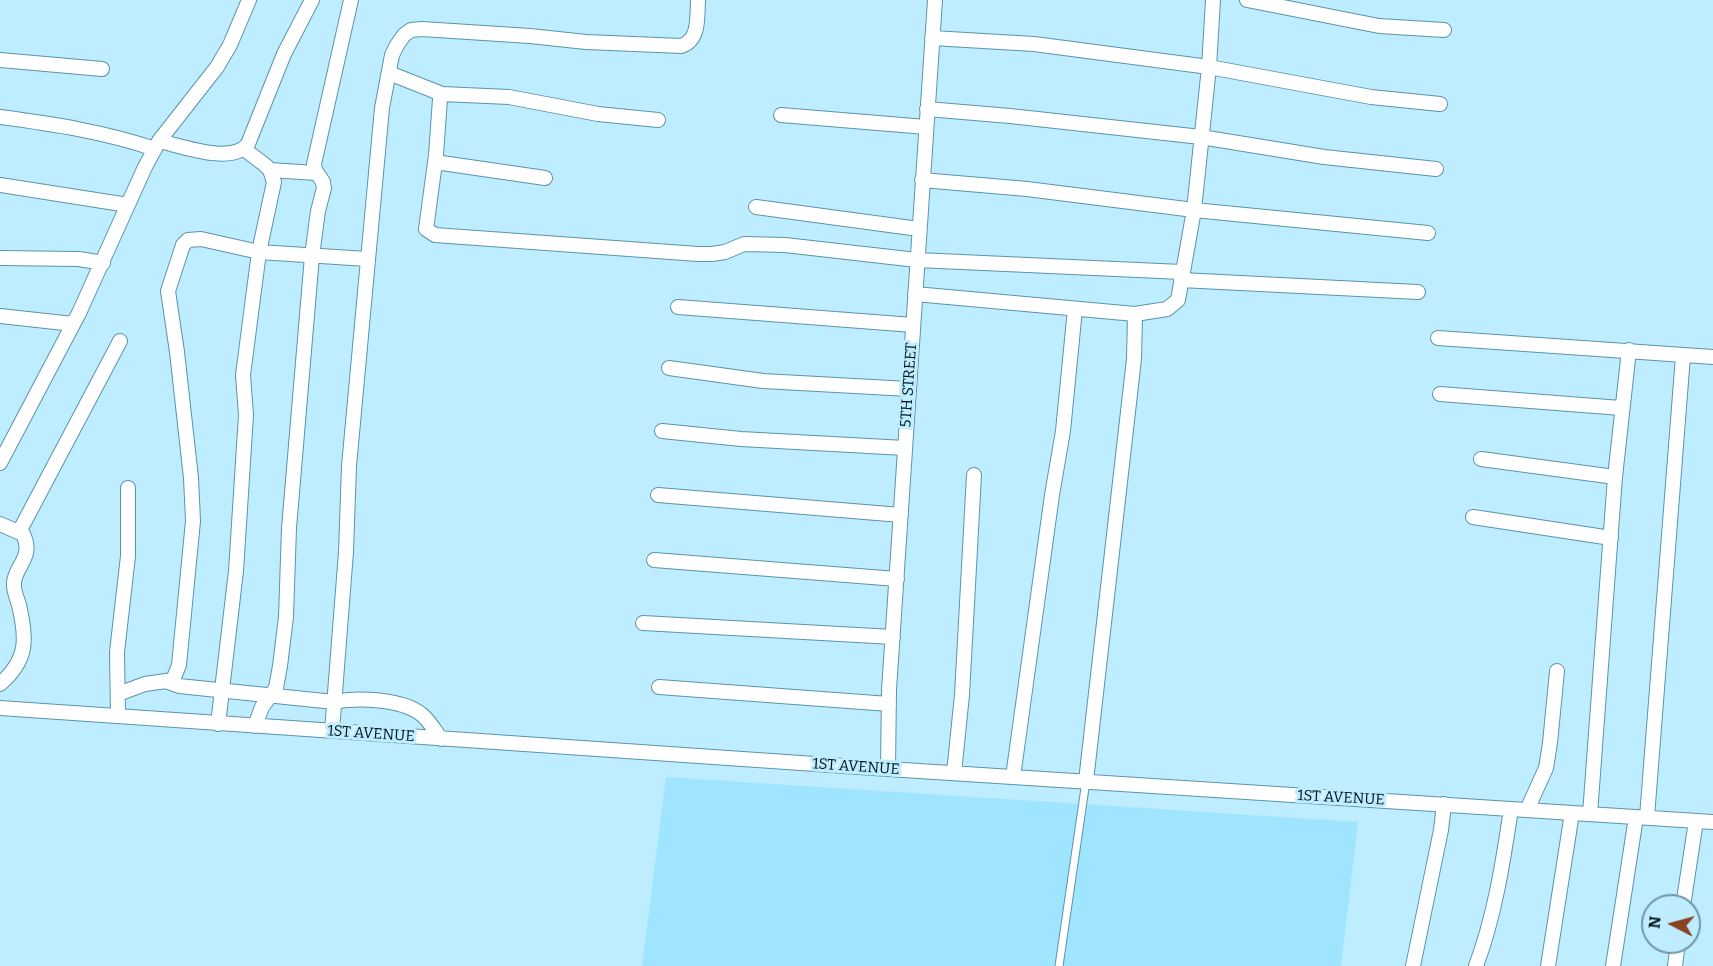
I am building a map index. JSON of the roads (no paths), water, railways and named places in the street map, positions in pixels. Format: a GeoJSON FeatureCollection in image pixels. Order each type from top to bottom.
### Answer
{"type":"FeatureCollection","features":[{"type":"Feature","properties":{"kind":"street"},"geometry":{"type":"LineString","coordinates":[[0,463],[73,324],[157,145],[218,66],[230,45],[249,0]]}},
{"type":"Feature","properties":{"kind":"street"},"geometry":{"type":"LineString","coordinates":[[0,117],[49,123],[157,145],[216,153],[230,154],[244,149],[284,54],[312,0]]}},
{"type":"Feature","properties":{"kind":"street"},"geometry":{"type":"LineString","coordinates":[[255,726],[262,707],[278,683],[286,617],[289,528],[312,256],[316,222],[324,188],[314,164],[351,0]]}},
{"type":"Feature","properties":{"kind":"street"},"geometry":{"type":"LineString","coordinates":[[332,731],[346,552],[349,466],[367,259],[382,108],[392,55],[404,35],[411,30],[422,29],[586,42],[681,46],[692,39],[696,32],[698,0]]}},
{"type":"Feature","properties":{"kind":"street","name":"5TH STREET"},"geometry":{"type":"LineString","coordinates":[[888,769],[893,637],[935,0]]}},
{"type":"Feature","properties":{"kind":"street"},"geometry":{"type":"LineString","coordinates":[[915,294],[1135,314],[1167,309],[1178,300],[1194,210],[1209,67],[1213,0]]}},
{"type":"Feature","properties":{"kind":"street"},"geometry":{"type":"LineString","coordinates":[[1247,0],[1379,26],[1444,30]]}},
{"type":"Feature","properties":{"kind":"street"},"geometry":{"type":"LineString","coordinates":[[932,38],[1034,44],[1209,67],[1371,97],[1440,104]]}},
{"type":"Feature","properties":{"kind":"street"},"geometry":{"type":"LineString","coordinates":[[0,60],[102,69]]}},
{"type":"Feature","properties":{"kind":"street"},"geometry":{"type":"LineString","coordinates":[[389,73],[442,94],[509,97],[598,114],[658,120]]}},
{"type":"Feature","properties":{"kind":"street"},"geometry":{"type":"LineString","coordinates":[[442,94],[425,226],[432,234],[712,254],[744,244],[785,245],[917,260],[1418,292]]}},
{"type":"Feature","properties":{"kind":"street"},"geometry":{"type":"LineString","coordinates":[[927,109],[1201,137],[1324,157],[1436,170]]}},
{"type":"Feature","properties":{"kind":"street"},"geometry":{"type":"LineString","coordinates":[[781,115],[926,127]]}},
{"type":"Feature","properties":{"kind":"street"},"geometry":{"type":"LineString","coordinates":[[218,723],[236,571],[242,488],[246,415],[243,375],[259,252],[274,182],[270,170],[244,149]]}},
{"type":"Feature","properties":{"kind":"street"},"geometry":{"type":"LineString","coordinates":[[435,162],[545,178]]}},
{"type":"Feature","properties":{"kind":"street"},"geometry":{"type":"LineString","coordinates":[[270,170],[316,173]]}},
{"type":"Feature","properties":{"kind":"street"},"geometry":{"type":"LineString","coordinates":[[922,180],[1027,189],[1194,210],[1428,233]]}},
{"type":"Feature","properties":{"kind":"street"},"geometry":{"type":"LineString","coordinates":[[0,185],[128,205]]}},
{"type":"Feature","properties":{"kind":"street"},"geometry":{"type":"LineString","coordinates":[[756,207],[919,229]]}},
{"type":"Feature","properties":{"kind":"street"},"geometry":{"type":"LineString","coordinates":[[168,682],[176,677],[179,665],[193,520],[191,478],[168,291],[183,244],[188,240],[201,238],[259,252],[367,259]]}},
{"type":"Feature","properties":{"kind":"street"},"geometry":{"type":"LineString","coordinates":[[0,258],[80,259],[103,263]]}},
{"type":"Feature","properties":{"kind":"street"},"geometry":{"type":"LineString","coordinates":[[678,307],[913,325]]}},
{"type":"Feature","properties":{"kind":"street"},"geometry":{"type":"LineString","coordinates":[[1013,777],[1063,431],[1075,309]]}},
{"type":"Feature","properties":{"kind":"street"},"geometry":{"type":"LineString","coordinates":[[1086,781],[1134,359],[1135,314]]}},
{"type":"Feature","properties":{"kind":"street"},"geometry":{"type":"LineString","coordinates":[[0,316],[73,324]]}},
{"type":"Feature","properties":{"kind":"street"},"geometry":{"type":"LineString","coordinates":[[1438,338],[1713,357]]}},
{"type":"Feature","properties":{"kind":"street"},"geometry":{"type":"LineString","coordinates":[[19,532],[120,341]]}},
{"type":"Feature","properties":{"kind":"street"},"geometry":{"type":"LineString","coordinates":[[1590,814],[1615,477],[1629,350]]}},
{"type":"Feature","properties":{"kind":"street"},"geometry":{"type":"LineString","coordinates":[[1613,966],[1642,817],[1683,356]]}},
{"type":"Feature","properties":{"kind":"street"},"geometry":{"type":"LineString","coordinates":[[669,368],[763,381],[909,389]]}},
{"type":"Feature","properties":{"kind":"street"},"geometry":{"type":"LineString","coordinates":[[1440,394],[1621,408]]}},
{"type":"Feature","properties":{"kind":"street"},"geometry":{"type":"LineString","coordinates":[[662,431],[741,439],[905,448]]}},
{"type":"Feature","properties":{"kind":"street"},"geometry":{"type":"LineString","coordinates":[[1482,459],[1615,477]]}},
{"type":"Feature","properties":{"kind":"street"},"geometry":{"type":"LineString","coordinates":[[954,773],[962,695],[974,474]]}},
{"type":"Feature","properties":{"kind":"street"},"geometry":{"type":"LineString","coordinates":[[118,716],[117,652],[128,556],[128,488]]}},
{"type":"Feature","properties":{"kind":"street"},"geometry":{"type":"LineString","coordinates":[[658,495],[901,515]]}},
{"type":"Feature","properties":{"kind":"street"},"geometry":{"type":"LineString","coordinates":[[1473,517],[1611,538]]}},
{"type":"Feature","properties":{"kind":"street"},"geometry":{"type":"LineString","coordinates":[[0,524],[23,534],[26,539],[22,567],[14,579],[24,643],[18,666],[0,684]]}},
{"type":"Feature","properties":{"kind":"street"},"geometry":{"type":"LineString","coordinates":[[654,560],[897,579]]}},
{"type":"Feature","properties":{"kind":"street"},"geometry":{"type":"LineString","coordinates":[[643,623],[893,637]]}},
{"type":"Feature","properties":{"kind":"street"},"geometry":{"type":"LineString","coordinates":[[1527,810],[1546,768],[1557,672]]}},
{"type":"Feature","properties":{"kind":"street"},"geometry":{"type":"LineString","coordinates":[[118,694],[145,684],[168,682],[179,686],[334,702],[348,699],[393,703],[419,713],[441,739]]}},
{"type":"Feature","properties":{"kind":"street"},"geometry":{"type":"LineString","coordinates":[[659,687],[889,704]]}},
{"type":"Feature","properties":{"kind":"street","name":"1ST AVENUE"},"geometry":{"type":"LineString","coordinates":[[0,708],[888,769],[1713,822]]}},
{"type":"Feature","properties":{"kind":"street"},"geometry":{"type":"LineString","coordinates":[[1413,966],[1441,830],[1444,804]]}},
{"type":"Feature","properties":{"kind":"street"},"geometry":{"type":"LineString","coordinates":[[1476,966],[1497,897],[1511,808]]}},
{"type":"Feature","properties":{"kind":"street"},"geometry":{"type":"LineString","coordinates":[[1548,966],[1572,813]]}},
{"type":"Feature","properties":{"kind":"street"},"geometry":{"type":"LineString","coordinates":[[1685,894],[1696,821]]}},
{"type":"Feature","properties":{"kind":"lane"},"geometry":{"type":"LineString","coordinates":[[1059,966],[1086,781]]}}]}
